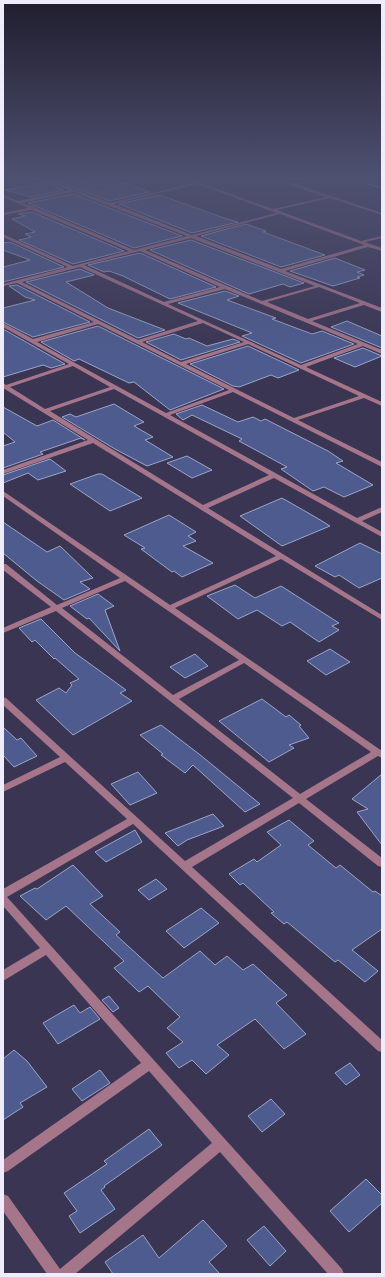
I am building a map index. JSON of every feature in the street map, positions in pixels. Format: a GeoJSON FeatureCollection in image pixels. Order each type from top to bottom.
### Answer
{"type":"FeatureCollection","features":[{"type":"Feature","properties":{"kind":"street"},"geometry":{"type":"LineString","coordinates":[[9,238],[72,267]]}},
{"type":"Feature","properties":{"kind":"street"},"geometry":{"type":"LineString","coordinates":[[102,238],[133,251]]}},
{"type":"Feature","properties":{"kind":"street"},"geometry":{"type":"LineString","coordinates":[[4,284],[188,238]]}},
{"type":"Feature","properties":{"kind":"street"},"geometry":{"type":"LineString","coordinates":[[198,238],[382,310]]}},
{"type":"Feature","properties":{"kind":"street"},"geometry":{"type":"LineString","coordinates":[[349,238],[382,250]]}},
{"type":"Feature","properties":{"kind":"street"},"geometry":{"type":"LineString","coordinates":[[361,242],[380,238]]}},
{"type":"Feature","properties":{"kind":"street"},"geometry":{"type":"LineString","coordinates":[[282,270],[369,245]]}},
{"type":"Feature","properties":{"kind":"street"},"geometry":{"type":"LineString","coordinates":[[140,250],[224,287],[382,352]]}},
{"type":"Feature","properties":{"kind":"street"},"geometry":{"type":"LineString","coordinates":[[80,265],[382,404]]}},
{"type":"Feature","properties":{"kind":"street"},"geometry":{"type":"LineString","coordinates":[[17,281],[382,465]]}},
{"type":"Feature","properties":{"kind":"street"},"geometry":{"type":"LineString","coordinates":[[263,302],[319,286]]}},
{"type":"Feature","properties":{"kind":"street"},"geometry":{"type":"LineString","coordinates":[[164,303],[224,287]]}},
{"type":"Feature","properties":{"kind":"street"},"geometry":{"type":"LineString","coordinates":[[308,321],[365,303]]}},
{"type":"Feature","properties":{"kind":"street"},"geometry":{"type":"LineString","coordinates":[[33,341],[99,322]]}},
{"type":"Feature","properties":{"kind":"street"},"geometry":{"type":"LineString","coordinates":[[136,342],[202,322]]}},
{"type":"Feature","properties":{"kind":"street"},"geometry":{"type":"LineString","coordinates":[[3,324],[382,534]]}},
{"type":"Feature","properties":{"kind":"street"},"geometry":{"type":"LineString","coordinates":[[180,364],[247,343]]}},
{"type":"Feature","properties":{"kind":"street"},"geometry":{"type":"LineString","coordinates":[[300,366],[364,344]]}},
{"type":"Feature","properties":{"kind":"street"},"geometry":{"type":"LineString","coordinates":[[4,386],[75,364]]}},
{"type":"Feature","properties":{"kind":"street"},"geometry":{"type":"LineString","coordinates":[[4,386],[382,618]]}},
{"type":"Feature","properties":{"kind":"street"},"geometry":{"type":"LineString","coordinates":[[44,411],[115,387]]}},
{"type":"Feature","properties":{"kind":"street"},"geometry":{"type":"LineString","coordinates":[[165,415],[234,390]]}},
{"type":"Feature","properties":{"kind":"street"},"geometry":{"type":"LineString","coordinates":[[294,420],[363,396]]}},
{"type":"Feature","properties":{"kind":"street"},"geometry":{"type":"LineString","coordinates":[[3,472],[92,441]]}},
{"type":"Feature","properties":{"kind":"street"},"geometry":{"type":"LineString","coordinates":[[202,508],[274,475]]}},
{"type":"Feature","properties":{"kind":"street"},"geometry":{"type":"LineString","coordinates":[[3,493],[380,754],[185,866]]}},
{"type":"Feature","properties":{"kind":"street"},"geometry":{"type":"LineString","coordinates":[[357,521],[382,509]]}},
{"type":"Feature","properties":{"kind":"street"},"geometry":{"type":"LineString","coordinates":[[170,608],[282,556]]}},
{"type":"Feature","properties":{"kind":"street"},"geometry":{"type":"LineString","coordinates":[[3,566],[382,863]]}},
{"type":"Feature","properties":{"kind":"street"},"geometry":{"type":"LineString","coordinates":[[3,631],[126,578]]}},
{"type":"Feature","properties":{"kind":"street"},"geometry":{"type":"LineString","coordinates":[[173,699],[244,660]]}},
{"type":"Feature","properties":{"kind":"street"},"geometry":{"type":"LineString","coordinates":[[3,700],[382,1047]]}},
{"type":"Feature","properties":{"kind":"street"},"geometry":{"type":"LineString","coordinates":[[3,789],[65,758]]}},
{"type":"Feature","properties":{"kind":"street"},"geometry":{"type":"LineString","coordinates":[[3,894],[134,819]]}},
{"type":"Feature","properties":{"kind":"street"},"geometry":{"type":"LineString","coordinates":[[3,899],[337,1274]]}},
{"type":"Feature","properties":{"kind":"street"},"geometry":{"type":"LineString","coordinates":[[3,976],[47,949]]}},
{"type":"Feature","properties":{"kind":"street"},"geometry":{"type":"LineString","coordinates":[[3,1167],[149,1064]]}},
{"type":"Feature","properties":{"kind":"street"},"geometry":{"type":"LineString","coordinates":[[64,1274],[221,1144]]}},
{"type":"Feature","properties":{"kind":"street"},"geometry":{"type":"LineString","coordinates":[[3,1200],[55,1274]]}},
{"type":"Feature","properties":{"kind":"building"},"geometry":{"type":"Polygon","coordinates":[[[29,238],[92,238],[124,251],[73,264],[19,240],[29,238]]]}},
{"type":"Feature","properties":{"kind":"building"},"geometry":{"type":"Polygon","coordinates":[[[109,238],[176,238],[134,248],[109,238]]]}},
{"type":"Feature","properties":{"kind":"building"},"geometry":{"type":"Polygon","coordinates":[[[205,238],[278,238],[325,255],[281,267],[205,238]]]}},
{"type":"Feature","properties":{"kind":"building"},"geometry":{"type":"Polygon","coordinates":[[[191,240],[304,283],[290,287],[283,284],[249,294],[150,250],[191,240]]]}},
{"type":"Feature","properties":{"kind":"building"},"geometry":{"type":"Polygon","coordinates":[[[10,242],[64,267],[3,282],[3,267],[30,260],[3,250],[3,243],[10,242]]]}},
{"type":"Feature","properties":{"kind":"building"},"geometry":{"type":"Polygon","coordinates":[[[140,253],[216,287],[170,299],[123,276],[109,271],[104,272],[88,265],[140,253]]]}},
{"type":"Feature","properties":{"kind":"building"},"geometry":{"type":"Polygon","coordinates":[[[335,258],[365,270],[357,272],[364,275],[357,277],[360,278],[333,286],[290,271],[335,258]]]}},
{"type":"Feature","properties":{"kind":"building"},"geometry":{"type":"Polygon","coordinates":[[[80,269],[94,275],[66,282],[108,308],[165,330],[138,338],[26,282],[80,269]]]}},
{"type":"Feature","properties":{"kind":"building"},"geometry":{"type":"Polygon","coordinates":[[[17,285],[90,322],[33,337],[3,322],[3,308],[35,300],[25,297],[9,286],[17,285]]]}},
{"type":"Feature","properties":{"kind":"building"},"geometry":{"type":"Polygon","coordinates":[[[225,291],[239,296],[227,300],[276,318],[272,319],[312,334],[322,331],[354,344],[301,363],[242,336],[252,333],[178,303],[225,291]]]}},
{"type":"Feature","properties":{"kind":"building"},"geometry":{"type":"Polygon","coordinates":[[[347,321],[382,336],[382,348],[331,327],[347,321]]]}},
{"type":"Feature","properties":{"kind":"building"},"geometry":{"type":"Polygon","coordinates":[[[98,326],[224,389],[170,410],[134,382],[129,383],[79,359],[74,361],[41,342],[98,326]]]}},
{"type":"Feature","properties":{"kind":"building"},"geometry":{"type":"Polygon","coordinates":[[[3,329],[65,364],[51,368],[43,365],[3,377],[3,329]]]}},
{"type":"Feature","properties":{"kind":"building"},"geometry":{"type":"Polygon","coordinates":[[[174,334],[186,339],[189,338],[207,346],[233,339],[240,342],[181,360],[146,342],[174,334]]]}},
{"type":"Feature","properties":{"kind":"building"},"geometry":{"type":"Polygon","coordinates":[[[248,346],[299,370],[278,378],[271,375],[239,387],[233,386],[190,364],[248,346]]]}},
{"type":"Feature","properties":{"kind":"building"},"geometry":{"type":"Polygon","coordinates":[[[363,348],[382,356],[355,367],[334,358],[363,348]]]}},
{"type":"Feature","properties":{"kind":"building"},"geometry":{"type":"Polygon","coordinates":[[[114,404],[144,422],[134,426],[153,437],[145,440],[173,457],[147,466],[115,449],[62,417],[70,414],[76,417],[114,404]]]}},
{"type":"Feature","properties":{"kind":"building"},"geometry":{"type":"Polygon","coordinates":[[[202,405],[238,422],[253,417],[261,421],[265,419],[328,451],[343,461],[336,463],[373,485],[344,497],[324,487],[313,491],[281,469],[287,467],[239,441],[242,439],[192,415],[183,420],[176,414],[202,405]]]}},
{"type":"Feature","properties":{"kind":"building"},"geometry":{"type":"Polygon","coordinates":[[[3,407],[37,426],[53,420],[85,440],[81,438],[40,452],[43,454],[3,468],[3,446],[15,442],[3,432],[3,407]]]}},
{"type":"Feature","properties":{"kind":"building"},"geometry":{"type":"Polygon","coordinates":[[[187,456],[212,470],[192,478],[167,463],[187,456]]]}},
{"type":"Feature","properties":{"kind":"building"},"geometry":{"type":"Polygon","coordinates":[[[50,459],[66,471],[38,480],[28,473],[3,483],[3,475],[50,459]]]}},
{"type":"Feature","properties":{"kind":"building"},"geometry":{"type":"Polygon","coordinates":[[[102,474],[142,498],[110,511],[70,484],[102,474]]]}},
{"type":"Feature","properties":{"kind":"building"},"geometry":{"type":"Polygon","coordinates":[[[282,498],[330,526],[282,546],[240,516],[282,498]]]}},
{"type":"Feature","properties":{"kind":"building"},"geometry":{"type":"Polygon","coordinates":[[[169,515],[196,532],[188,536],[196,541],[183,546],[213,563],[182,577],[174,571],[172,572],[141,549],[145,548],[124,535],[169,515]]]}},
{"type":"Feature","properties":{"kind":"building"},"geometry":{"type":"Polygon","coordinates":[[[3,522],[47,552],[60,546],[93,578],[80,582],[90,589],[64,600],[37,581],[3,553],[3,522]]]}},
{"type":"Feature","properties":{"kind":"building"},"geometry":{"type":"Polygon","coordinates":[[[360,543],[382,554],[382,578],[359,588],[339,575],[335,577],[315,566],[360,543]]]}},
{"type":"Feature","properties":{"kind":"building"},"geometry":{"type":"Polygon","coordinates":[[[235,585],[255,598],[281,586],[339,623],[332,626],[339,630],[319,642],[290,622],[282,626],[257,610],[238,619],[207,596],[235,585]]]}},
{"type":"Feature","properties":{"kind":"building"},"geometry":{"type":"Polygon","coordinates":[[[98,594],[114,606],[105,610],[120,651],[89,618],[87,619],[70,606],[98,594]]]}},
{"type":"Feature","properties":{"kind":"building"},"geometry":{"type":"Polygon","coordinates":[[[41,619],[75,653],[126,690],[120,693],[132,701],[73,735],[36,700],[59,688],[66,693],[72,685],[70,683],[79,679],[55,658],[54,659],[35,640],[32,642],[19,628],[41,619]]]}},
{"type":"Feature","properties":{"kind":"building"},"geometry":{"type":"Polygon","coordinates":[[[330,649],[350,662],[326,675],[307,661],[330,649]]]}},
{"type":"Feature","properties":{"kind":"building"},"geometry":{"type":"Polygon","coordinates":[[[195,654],[208,666],[185,678],[170,667],[195,654]]]}},
{"type":"Feature","properties":{"kind":"building"},"geometry":{"type":"Polygon","coordinates":[[[262,699],[286,717],[289,715],[301,725],[299,726],[309,738],[289,745],[294,748],[269,762],[219,721],[262,699]]]}},
{"type":"Feature","properties":{"kind":"building"},"geometry":{"type":"Polygon","coordinates":[[[161,725],[260,804],[245,812],[193,765],[185,773],[161,755],[163,754],[140,735],[161,725]]]}},
{"type":"Feature","properties":{"kind":"building"},"geometry":{"type":"Polygon","coordinates":[[[3,727],[17,740],[21,738],[37,756],[14,767],[3,755],[3,727]]]}},
{"type":"Feature","properties":{"kind":"building"},"geometry":{"type":"Polygon","coordinates":[[[138,772],[157,793],[130,805],[111,784],[138,772]]]}},
{"type":"Feature","properties":{"kind":"building"},"geometry":{"type":"Polygon","coordinates":[[[382,774],[382,845],[357,812],[368,809],[352,799],[382,774]]]}},
{"type":"Feature","properties":{"kind":"building"},"geometry":{"type":"Polygon","coordinates":[[[213,814],[224,826],[187,840],[178,846],[165,833],[213,814]]]}},
{"type":"Feature","properties":{"kind":"building"},"geometry":{"type":"Polygon","coordinates":[[[289,820],[314,841],[308,845],[336,868],[340,865],[373,892],[375,891],[382,896],[382,929],[352,950],[378,971],[365,982],[338,960],[335,962],[287,922],[284,924],[271,913],[274,912],[243,883],[240,885],[229,874],[254,859],[257,862],[281,845],[267,832],[289,820]]]}},
{"type":"Feature","properties":{"kind":"building"},"geometry":{"type":"Polygon","coordinates":[[[135,830],[142,842],[106,862],[95,852],[135,830]]]}},
{"type":"Feature","properties":{"kind":"building"},"geometry":{"type":"Polygon","coordinates":[[[73,865],[103,896],[90,904],[120,932],[116,935],[163,978],[200,951],[215,965],[227,956],[243,970],[253,964],[287,995],[276,1003],[306,1034],[284,1049],[255,1019],[217,1045],[229,1055],[206,1074],[192,1060],[179,1068],[166,1053],[183,1042],[167,1028],[180,1017],[148,986],[139,992],[114,968],[124,961],[66,906],[46,920],[20,896],[35,888],[37,889],[73,865]]]}},
{"type":"Feature","properties":{"kind":"building"},"geometry":{"type":"Polygon","coordinates":[[[156,879],[167,889],[149,900],[138,890],[156,879]]]}},
{"type":"Feature","properties":{"kind":"building"},"geometry":{"type":"Polygon","coordinates":[[[201,908],[219,923],[184,948],[166,931],[201,908]]]}},
{"type":"Feature","properties":{"kind":"building"},"geometry":{"type":"Polygon","coordinates":[[[109,996],[119,1008],[113,1012],[102,1000],[109,996]]]}},
{"type":"Feature","properties":{"kind":"building"},"geometry":{"type":"Polygon","coordinates":[[[74,1005],[80,1013],[90,1007],[100,1019],[58,1044],[43,1023],[74,1005]]]}},
{"type":"Feature","properties":{"kind":"building"},"geometry":{"type":"Polygon","coordinates":[[[14,1050],[27,1061],[47,1087],[20,1103],[23,1107],[3,1120],[3,1059],[14,1050]]]}},
{"type":"Feature","properties":{"kind":"building"},"geometry":{"type":"Polygon","coordinates":[[[350,1063],[360,1075],[346,1085],[335,1073],[350,1063]]]}},
{"type":"Feature","properties":{"kind":"building"},"geometry":{"type":"Polygon","coordinates":[[[100,1070],[110,1083],[82,1101],[72,1089],[100,1070]]]}},
{"type":"Feature","properties":{"kind":"building"},"geometry":{"type":"Polygon","coordinates":[[[271,1099],[285,1114],[262,1132],[248,1116],[271,1099]]]}},
{"type":"Feature","properties":{"kind":"building"},"geometry":{"type":"Polygon","coordinates":[[[149,1129],[162,1145],[104,1186],[105,1187],[101,1190],[115,1209],[80,1233],[69,1216],[77,1211],[64,1193],[107,1164],[104,1161],[149,1129]]]}},
{"type":"Feature","properties":{"kind":"building"},"geometry":{"type":"Polygon","coordinates":[[[366,1179],[382,1195],[382,1203],[349,1232],[330,1211],[366,1179]]]}},
{"type":"Feature","properties":{"kind":"building"},"geometry":{"type":"Polygon","coordinates":[[[203,1220],[227,1246],[209,1262],[220,1274],[113,1274],[105,1262],[143,1235],[159,1258],[203,1220]]]}},
{"type":"Feature","properties":{"kind":"building"},"geometry":{"type":"Polygon","coordinates":[[[264,1226],[286,1251],[270,1266],[247,1240],[264,1226]]]}}]}
